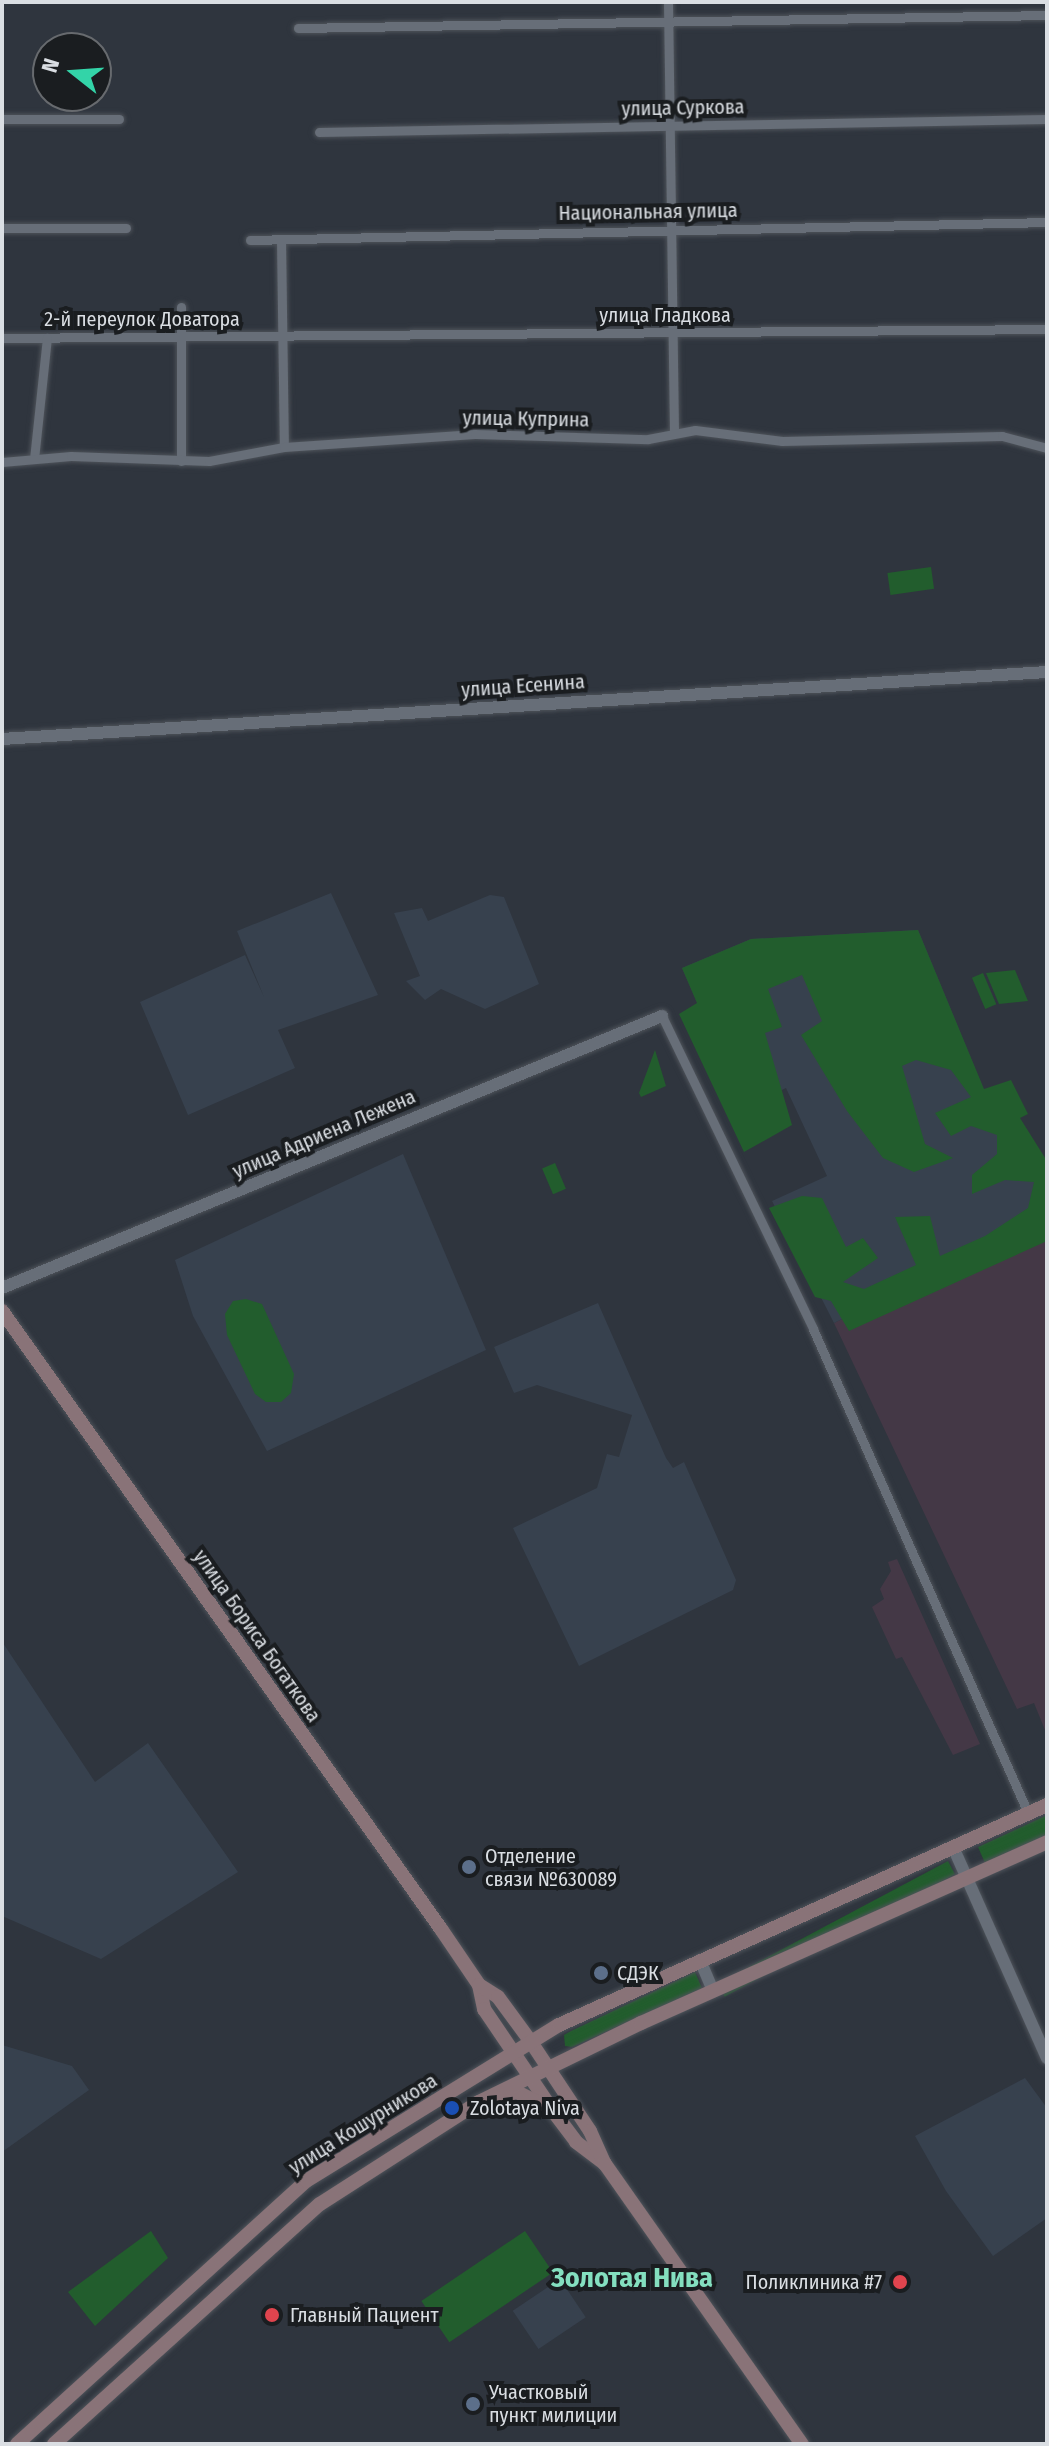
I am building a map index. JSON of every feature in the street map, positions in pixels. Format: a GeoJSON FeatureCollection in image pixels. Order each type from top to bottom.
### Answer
{"type":"FeatureCollection","features":[{"type":"Feature","properties":{"kind":"main road","name":"улица Бориса Богаткова"},"geometry":{"type":"LineString","coordinates":[[2,1311],[479,1985],[498,1997],[531,2042],[605,2164],[802,2444]]}},
{"type":"Feature","properties":{"kind":"main road","name":"улица Кошурникова"},"geometry":{"type":"LineString","coordinates":[[17,2444],[306,2181],[531,2042],[700,1960],[1047,1805]]}},
{"type":"Feature","properties":{"kind":"main road"},"geometry":{"type":"LineString","coordinates":[[54,2444],[320,2204],[472,2107],[713,1991],[1047,1842]]}},
{"type":"Feature","properties":{"kind":"main road","name":"улица Бориса Богаткова"},"geometry":{"type":"LineString","coordinates":[[479,1985],[484,2009],[553,2111],[576,2142],[605,2164]]}},
{"type":"Feature","properties":{"kind":"main road"},"geometry":{"type":"LineString","coordinates":[[472,2107],[517,2092],[553,2111]]}},
{"type":"Feature","properties":{"kind":"street"},"geometry":{"type":"LineString","coordinates":[[668,2],[667,126],[674,430]]}},
{"type":"Feature","properties":{"kind":"street"},"geometry":{"type":"LineString","coordinates":[[298,28],[1047,15]]}},
{"type":"Feature","properties":{"kind":"street"},"geometry":{"type":"LineString","coordinates":[[2,119],[119,119]]}},
{"type":"Feature","properties":{"kind":"street","name":"улица Суркова"},"geometry":{"type":"LineString","coordinates":[[319,132],[1047,119]]}},
{"type":"Feature","properties":{"kind":"street","name":"Национальная улица"},"geometry":{"type":"LineString","coordinates":[[250,240],[1047,222]]}},
{"type":"Feature","properties":{"kind":"street"},"geometry":{"type":"LineString","coordinates":[[2,228],[126,228]]}},
{"type":"Feature","properties":{"kind":"street"},"geometry":{"type":"LineString","coordinates":[[281,239],[284,447]]}},
{"type":"Feature","properties":{"kind":"street"},"geometry":{"type":"LineString","coordinates":[[181,307],[181,461]]}},
{"type":"Feature","properties":{"kind":"street","name":"улица Гладкова"},"geometry":{"type":"LineString","coordinates":[[283,336],[1047,329]]}},
{"type":"Feature","properties":{"kind":"street","name":"2-й переулок Доватора"},"geometry":{"type":"LineString","coordinates":[[2,338],[283,336]]}},
{"type":"Feature","properties":{"kind":"street"},"geometry":{"type":"LineString","coordinates":[[34,459],[47,338]]}},
{"type":"Feature","properties":{"kind":"street","name":"улица Куприна"},"geometry":{"type":"LineString","coordinates":[[2,462],[34,459],[181,461],[284,447],[475,434],[648,439],[665,438],[674,430],[782,441],[1002,436],[1047,448]]}},
{"type":"Feature","properties":{"kind":"street","name":"улица Есенина"},"geometry":{"type":"LineString","coordinates":[[2,739],[1047,672]]}},
{"type":"Feature","properties":{"kind":"street"},"geometry":{"type":"LineString","coordinates":[[662,1016],[813,1329],[1028,1813]]}},
{"type":"Feature","properties":{"kind":"street","name":"улица Адриена Лежена"},"geometry":{"type":"LineString","coordinates":[[2,1288],[662,1016]]}},
{"type":"Feature","properties":{"kind":"street"},"geometry":{"type":"LineString","coordinates":[[953,1847],[1047,2058]]}},
{"type":"Feature","properties":{"kind":"street"},"geometry":{"type":"LineString","coordinates":[[700,1960],[713,1991]]}},
{"type":"Feature","properties":{"kind":"shaded area"},"geometry":{"type":"Polygon","coordinates":[[[331,893],[378,995],[278,1030],[295,1068],[188,1115],[140,1002],[245,955],[264,997],[237,931],[331,893]]]}},
{"type":"Feature","properties":{"kind":"shaded area"},"geometry":{"type":"Polygon","coordinates":[[[490,895],[504,897],[539,984],[485,1009],[441,989],[425,1000],[406,981],[420,976],[394,913],[422,908],[428,921],[490,895]]]}},
{"type":"Feature","properties":{"kind":"shaded area"},"geometry":{"type":"Polygon","coordinates":[[[918,930],[984,1090],[1010,1112],[1047,1219],[834,1323],[772,1201],[827,1176],[786,1088],[743,1108],[682,968],[751,939],[918,930]]]}},
{"type":"Feature","properties":{"kind":"shaded area"},"geometry":{"type":"Polygon","coordinates":[[[403,1154],[486,1350],[267,1451],[193,1316],[175,1260],[403,1154]]]}},
{"type":"Feature","properties":{"kind":"shaded area"},"geometry":{"type":"Polygon","coordinates":[[[1047,1219],[1047,1735],[1034,1703],[1017,1709],[834,1323],[1047,1219]]]}},
{"type":"Feature","properties":{"kind":"shaded area"},"geometry":{"type":"Polygon","coordinates":[[[598,1303],[666,1458],[673,1468],[684,1462],[736,1580],[733,1590],[579,1666],[513,1528],[597,1488],[607,1454],[619,1457],[632,1415],[537,1385],[514,1393],[494,1347],[598,1303]]]}},
{"type":"Feature","properties":{"kind":"shaded area"},"geometry":{"type":"Polygon","coordinates":[[[897,1559],[980,1744],[953,1755],[902,1657],[896,1659],[872,1607],[884,1599],[880,1589],[891,1571],[888,1562],[897,1559]]]}},
{"type":"Feature","properties":{"kind":"shaded area"},"geometry":{"type":"Polygon","coordinates":[[[3,1643],[95,1782],[148,1743],[238,1872],[101,1959],[2,1916],[3,1643]]]}},
{"type":"Feature","properties":{"kind":"shaded area"},"geometry":{"type":"Polygon","coordinates":[[[2,2045],[72,2066],[89,2090],[2,2152],[2,2045]]]}},
{"type":"Feature","properties":{"kind":"shaded area"},"geometry":{"type":"Polygon","coordinates":[[[1025,2078],[1047,2108],[1047,2218],[993,2256],[946,2191],[915,2136],[1025,2078]]]}},
{"type":"Feature","properties":{"kind":"shaded area"},"geometry":{"type":"Polygon","coordinates":[[[560,2279],[586,2317],[538,2349],[513,2311],[560,2279]]]}},
{"type":"Feature","properties":{"kind":"green space"},"geometry":{"type":"Polygon","coordinates":[[[931,567],[934,589],[890,595],[887,573],[931,567]]]}},
{"type":"Feature","properties":{"kind":"green space"},"geometry":{"type":"Polygon","coordinates":[[[918,930],[984,1089],[1011,1080],[1028,1114],[1020,1118],[1047,1161],[1047,1241],[849,1331],[831,1301],[815,1297],[769,1208],[802,1196],[822,1198],[846,1247],[863,1238],[878,1258],[843,1282],[864,1289],[916,1265],[895,1217],[930,1216],[940,1256],[985,1236],[1028,1208],[1034,1182],[1005,1180],[972,1194],[972,1175],[997,1154],[997,1135],[971,1126],[951,1136],[935,1113],[971,1097],[951,1070],[916,1060],[902,1066],[925,1144],[953,1158],[914,1172],[883,1158],[847,1111],[801,1035],[822,1021],[802,975],[768,989],[782,1027],[765,1033],[792,1125],[744,1152],[679,1014],[697,1003],[682,968],[751,939],[918,930]]]}},
{"type":"Feature","properties":{"kind":"green space"},"geometry":{"type":"Polygon","coordinates":[[[1015,970],[1028,1001],[999,1004],[986,973],[1015,970]]]}},
{"type":"Feature","properties":{"kind":"green space"},"geometry":{"type":"Polygon","coordinates":[[[983,973],[996,1004],[985,1009],[972,978],[983,973]]]}},
{"type":"Feature","properties":{"kind":"green space"},"geometry":{"type":"Polygon","coordinates":[[[655,1050],[666,1086],[641,1097],[639,1093],[655,1050]]]}},
{"type":"Feature","properties":{"kind":"green space"},"geometry":{"type":"Polygon","coordinates":[[[555,1163],[566,1189],[553,1194],[542,1168],[555,1163]]]}},
{"type":"Feature","properties":{"kind":"green space"},"geometry":{"type":"Polygon","coordinates":[[[246,1299],[262,1304],[294,1374],[291,1393],[281,1402],[266,1402],[255,1394],[227,1335],[225,1314],[233,1301],[246,1299]]]}},
{"type":"Feature","properties":{"kind":"green space"},"geometry":{"type":"Polygon","coordinates":[[[1047,1815],[1047,1835],[985,1863],[978,1847],[1047,1815]]]}},
{"type":"Feature","properties":{"kind":"green space"},"geometry":{"type":"Polygon","coordinates":[[[948,1861],[955,1874],[725,1997],[718,1984],[948,1861]]]}},
{"type":"Feature","properties":{"kind":"green space"},"geometry":{"type":"Polygon","coordinates":[[[695,1972],[702,1988],[572,2047],[565,2046],[564,2035],[571,2031],[695,1972]]]}},
{"type":"Feature","properties":{"kind":"green space"},"geometry":{"type":"Polygon","coordinates":[[[151,2231],[168,2258],[95,2326],[68,2292],[151,2231]]]}},
{"type":"Feature","properties":{"kind":"green space"},"geometry":{"type":"Polygon","coordinates":[[[525,2231],[553,2272],[449,2342],[421,2301],[525,2231]]]}},
{"type":"Feature","properties":{"kind":"place","name":"Отделение связи №630089"},"geometry":{"type":"Point","coordinates":[469,1867]}},
{"type":"Feature","properties":{"kind":"place","name":"СДЭК"},"geometry":{"type":"Point","coordinates":[601,1973]}},
{"type":"Feature","properties":{"kind":"place","name":"Zolotaya Niva"},"geometry":{"type":"Point","coordinates":[452,2108]}},
{"type":"Feature","properties":{"kind":"place","name":"Поликлиника #7"},"geometry":{"type":"Point","coordinates":[900,2282]}},
{"type":"Feature","properties":{"kind":"place","name":"Главный Пациент"},"geometry":{"type":"Point","coordinates":[272,2315]}},
{"type":"Feature","properties":{"kind":"place","name":"Участковый пункт милиции"},"geometry":{"type":"Point","coordinates":[473,2404]}},
{"type":"Feature","properties":{"kind":"district","name":"Золотая Нива"},"geometry":{"type":"Point","coordinates":[632,2278]}}]}
